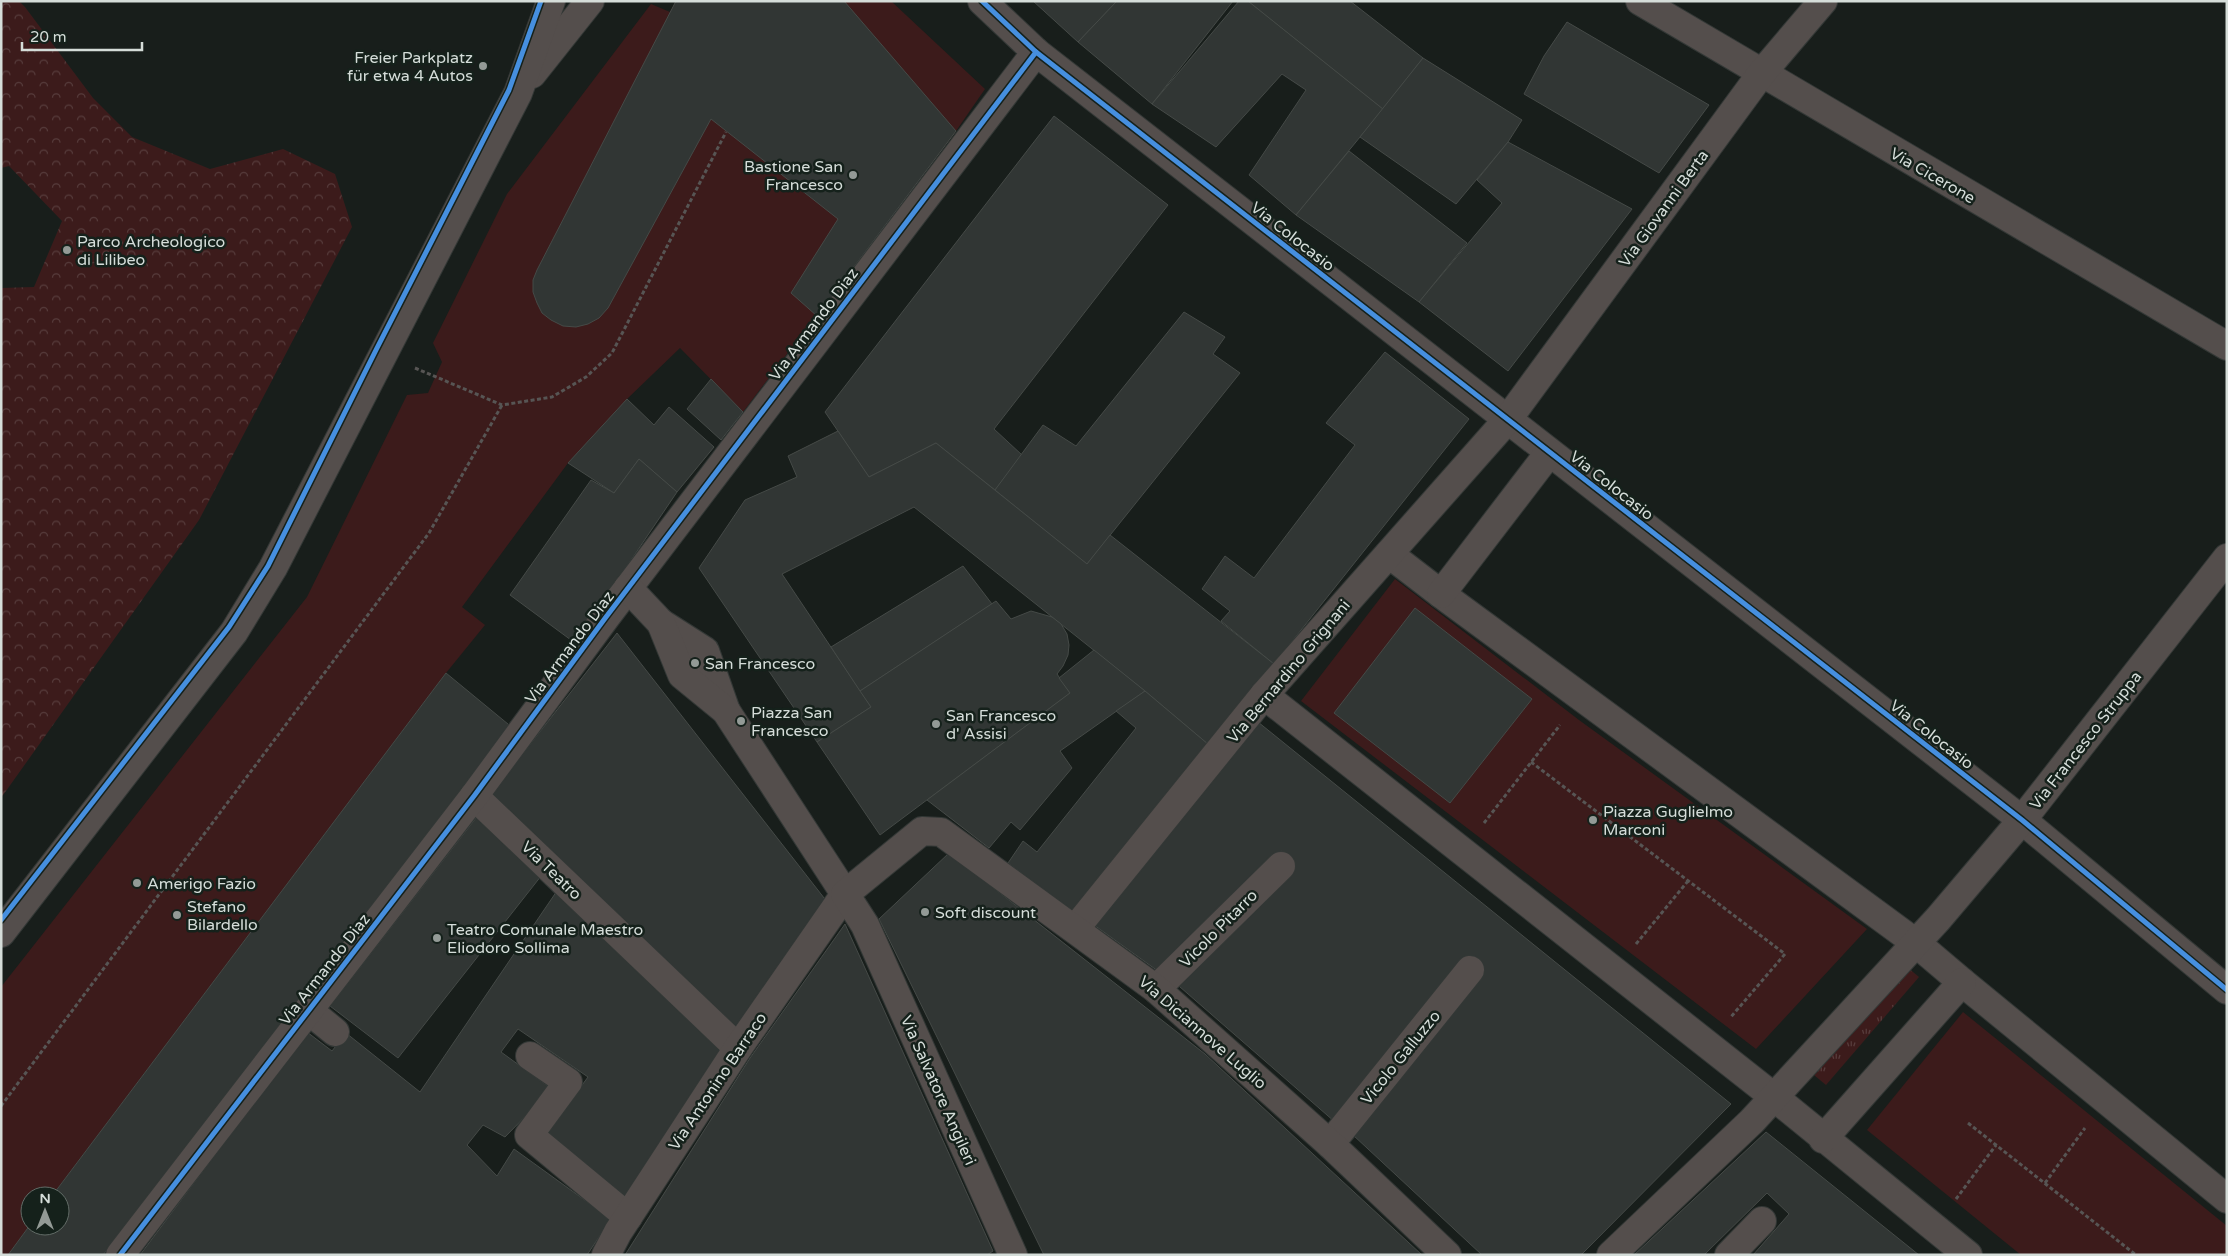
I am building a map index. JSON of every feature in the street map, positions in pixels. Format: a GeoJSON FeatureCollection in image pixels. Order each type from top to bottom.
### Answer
{"type":"FeatureCollection","features":[{"type":"Feature","properties":{"kind":"street"},"geometry":{"type":"LineString","coordinates":[[1,933],[234,632],[273,568],[518,93],[551,1]]}},
{"type":"Feature","properties":{"kind":"street"},"geometry":{"type":"LineString","coordinates":[[518,93],[590,1]]}},
{"type":"Feature","properties":{"kind":"street","name":"Via Colocasio"},"geometry":{"type":"LineString","coordinates":[[982,1],[1036,52],[2022,820],[2227,990]]}},
{"type":"Feature","properties":{"kind":"street","name":"Via Cicerone"},"geometry":{"type":"LineString","coordinates":[[1640,1],[1761,74],[2227,346]]}},
{"type":"Feature","properties":{"kind":"street","name":"Via Giovanni Berta"},"geometry":{"type":"LineString","coordinates":[[1508,419],[1761,74],[1823,1]]}},
{"type":"Feature","properties":{"kind":"street","name":"Via Armando Diaz"},"geometry":{"type":"LineString","coordinates":[[120,1255],[474,796],[628,588],[1036,52]]}},
{"type":"Feature","properties":{"kind":"street","name":"Via Bernardino Grignani"},"geometry":{"type":"LineString","coordinates":[[1075,929],[1264,695],[1508,419]]}},
{"type":"Feature","properties":{"kind":"street"},"geometry":{"type":"LineString","coordinates":[[1441,594],[1549,453]]}},
{"type":"Feature","properties":{"kind":"street"},"geometry":{"type":"LineString","coordinates":[[1390,554],[1441,594],[1916,942],[1962,982],[2227,1198]]}},
{"type":"Feature","properties":{"kind":"street","name":"Via Francesco Struppa"},"geometry":{"type":"LineString","coordinates":[[1611,1255],[1752,1121],[1938,919],[2022,820],[2227,558]]}},
{"type":"Feature","properties":{"kind":"street"},"geometry":{"type":"LineString","coordinates":[[628,588],[661,623],[682,675],[726,711],[840,902]]}},
{"type":"Feature","properties":{"kind":"street"},"geometry":{"type":"LineString","coordinates":[[1264,695],[1774,1097],[1823,1139],[1968,1255]]}},
{"type":"Feature","properties":{"kind":"street","name":"Via Teatro"},"geometry":{"type":"LineString","coordinates":[[474,796],[738,1048]]}},
{"type":"Feature","properties":{"kind":"street","name":"Via Antonino Barraco"},"geometry":{"type":"LineString","coordinates":[[606,1255],[628,1217],[738,1048],[840,902],[922,831],[941,832]]}},
{"type":"Feature","properties":{"kind":"street","name":"Via Diciannove Luglio"},"geometry":{"type":"LineString","coordinates":[[941,832],[1156,989],[1330,1144],[1447,1255]]}},
{"type":"Feature","properties":{"kind":"street","name":"Vicolo Pitarro"},"geometry":{"type":"LineString","coordinates":[[1156,989],[1281,866]]}},
{"type":"Feature","properties":{"kind":"street","name":"Via Salvatore Angileri"},"geometry":{"type":"LineString","coordinates":[[840,902],[865,925],[1013,1255]]}},
{"type":"Feature","properties":{"kind":"street","name":"Vicolo Galluzzo"},"geometry":{"type":"LineString","coordinates":[[1330,1144],[1470,970]]}},
{"type":"Feature","properties":{"kind":"street"},"geometry":{"type":"LineString","coordinates":[[1823,1139],[1962,982]]}},
{"type":"Feature","properties":{"kind":"street"},"geometry":{"type":"LineString","coordinates":[[308,1010],[335,1032]]}},
{"type":"Feature","properties":{"kind":"street"},"geometry":{"type":"LineString","coordinates":[[530,1056],[568,1082],[529,1135],[628,1217]]}},
{"type":"Feature","properties":{"kind":"street"},"geometry":{"type":"LineString","coordinates":[[1729,1255],[1762,1221]]}},
{"type":"Feature","properties":{"kind":"path"},"geometry":{"type":"LineString","coordinates":[[384,353],[435,378],[502,405],[552,397],[586,378],[612,353],[726,132]]}},
{"type":"Feature","properties":{"kind":"path"},"geometry":{"type":"LineString","coordinates":[[1,1106],[430,533],[502,405]]}},
{"type":"Feature","properties":{"kind":"path"},"geometry":{"type":"LineString","coordinates":[[1462,852],[1564,720]]}},
{"type":"Feature","properties":{"kind":"path"},"geometry":{"type":"LineString","coordinates":[[1531,762],[1785,954],[1708,1045]]}},
{"type":"Feature","properties":{"kind":"path"},"geometry":{"type":"LineString","coordinates":[[1614,971],[1688,881]]}},
{"type":"Feature","properties":{"kind":"path"},"geometry":{"type":"LineString","coordinates":[[1968,1123],[2136,1255]]}},
{"type":"Feature","properties":{"kind":"path"},"geometry":{"type":"LineString","coordinates":[[2045,1183],[2086,1126]]}},
{"type":"Feature","properties":{"kind":"path"},"geometry":{"type":"LineString","coordinates":[[1934,1228],[1996,1145]]}},
{"type":"Feature","properties":{"kind":"green space"},"geometry":{"type":"Polygon","coordinates":[[[1,1],[19,1],[25,7],[93,98],[132,137],[210,169],[283,149],[335,174],[352,227],[199,520],[1,798],[1,288],[34,287],[62,221],[9,166],[1,168],[1,1]]]}},
{"type":"Feature","properties":{"kind":"green space"},"geometry":{"type":"Polygon","coordinates":[[[676,1],[891,1],[985,89],[956,131],[743,412],[680,348],[627,399],[568,463],[462,607],[485,625],[446,673],[60,1186],[20,1186],[20,1236],[22,1236],[8,1255],[1,1255],[1,987],[307,597],[407,395],[428,393],[442,362],[433,343],[507,194],[651,4],[670,12],[676,1]]]}},
{"type":"Feature","properties":{"kind":"green space"},"geometry":{"type":"Polygon","coordinates":[[[1395,579],[1579,720],[1867,929],[1756,1049],[1301,701],[1395,579]]]}},
{"type":"Feature","properties":{"kind":"green space"},"geometry":{"type":"Polygon","coordinates":[[[1907,967],[1919,977],[1826,1085],[1814,1075],[1907,967]]]}},
{"type":"Feature","properties":{"kind":"green space"},"geometry":{"type":"Polygon","coordinates":[[[1963,1012],[2227,1226],[2227,1255],[2021,1255],[1867,1130],[1963,1012]]]}},
{"type":"Feature","properties":{"kind":"building","name":"Bastione San Francesco"},"geometry":{"type":"Polygon","coordinates":[[[676,1],[844,1],[956,131],[817,316],[791,293],[838,219],[711,119],[608,308],[599,318],[588,324],[576,327],[563,326],[542,313],[537,303],[533,292],[533,280],[537,270],[676,1]]]}},
{"type":"Feature","properties":{"kind":"building"},"geometry":{"type":"Polygon","coordinates":[[[1033,1],[1117,1],[1078,42],[1033,1]]]}},
{"type":"Feature","properties":{"kind":"building"},"geometry":{"type":"Polygon","coordinates":[[[1117,1],[1233,1],[1152,104],[1078,42],[1117,1]]]}},
{"type":"Feature","properties":{"kind":"building"},"geometry":{"type":"Polygon","coordinates":[[[1239,1],[1248,1],[1383,109],[1296,215],[1249,175],[1306,90],[1282,74],[1216,147],[1152,104],[1239,1]]]}},
{"type":"Feature","properties":{"kind":"building"},"geometry":{"type":"Polygon","coordinates":[[[1248,1],[1350,1],[1423,58],[1383,109],[1248,1]]]}},
{"type":"Feature","properties":{"kind":"building"},"geometry":{"type":"Polygon","coordinates":[[[1567,22],[1709,105],[1659,173],[1524,94],[1544,56],[1567,22]]]}},
{"type":"Feature","properties":{"kind":"building"},"geometry":{"type":"Polygon","coordinates":[[[1423,58],[1522,120],[1508,142],[1456,204],[1360,137],[1423,58]]]}},
{"type":"Feature","properties":{"kind":"building"},"geometry":{"type":"Polygon","coordinates":[[[1054,116],[1168,205],[994,429],[1022,455],[995,490],[936,443],[869,477],[825,412],[1054,116]]]}},
{"type":"Feature","properties":{"kind":"building"},"geometry":{"type":"Polygon","coordinates":[[[1508,142],[1632,209],[1508,371],[1419,302],[1502,203],[1477,180],[1508,142]]]}},
{"type":"Feature","properties":{"kind":"building"},"geometry":{"type":"Polygon","coordinates":[[[1349,151],[1467,243],[1419,302],[1296,215],[1349,151]]]}},
{"type":"Feature","properties":{"kind":"building"},"geometry":{"type":"Polygon","coordinates":[[[1184,312],[1225,337],[1213,354],[1240,373],[1087,564],[995,490],[1043,425],[1076,446],[1184,312]]]}},
{"type":"Feature","properties":{"kind":"building"},"geometry":{"type":"Polygon","coordinates":[[[1385,352],[1469,419],[1274,664],[1221,621],[1230,611],[1202,589],[1225,556],[1254,578],[1355,445],[1326,423],[1385,352]]]}},
{"type":"Feature","properties":{"kind":"building"},"geometry":{"type":"Polygon","coordinates":[[[711,379],[743,412],[721,440],[687,409],[711,379]]]}},
{"type":"Feature","properties":{"kind":"building"},"geometry":{"type":"Polygon","coordinates":[[[627,399],[654,425],[669,407],[714,447],[677,492],[639,459],[614,493],[568,463],[627,399]]]}},
{"type":"Feature","properties":{"kind":"building"},"geometry":{"type":"Polygon","coordinates":[[[838,431],[869,477],[936,443],[1087,564],[1110,535],[1274,664],[1209,745],[1145,691],[914,507],[782,574],[871,707],[817,742],[699,568],[745,500],[797,477],[788,456],[838,431]]]}},
{"type":"Feature","properties":{"kind":"building"},"geometry":{"type":"Polygon","coordinates":[[[639,459],[677,492],[575,643],[510,595],[591,480],[614,493],[639,459]]]}},
{"type":"Feature","properties":{"kind":"building"},"geometry":{"type":"Polygon","coordinates":[[[963,566],[992,604],[860,691],[831,647],[963,566]]]}},
{"type":"Feature","properties":{"kind":"building","name":"San Francesco d' Assisi"},"geometry":{"type":"Polygon","coordinates":[[[996,601],[1011,619],[1031,611],[1052,617],[1061,624],[1067,634],[1069,645],[1068,655],[1057,674],[1070,693],[880,835],[817,742],[871,707],[860,691],[996,601]]]}},
{"type":"Feature","properties":{"kind":"building"},"geometry":{"type":"Polygon","coordinates":[[[1415,608],[1532,699],[1450,803],[1334,713],[1415,608]]]}},
{"type":"Feature","properties":{"kind":"building"},"geometry":{"type":"Polygon","coordinates":[[[617,633],[828,903],[738,1034],[489,797],[617,633]]]}},
{"type":"Feature","properties":{"kind":"building"},"geometry":{"type":"Polygon","coordinates":[[[1094,650],[1145,691],[1060,751],[1072,768],[1020,830],[1011,822],[989,848],[927,800],[1070,693],[1059,678],[1094,650]]]}},
{"type":"Feature","properties":{"kind":"building"},"geometry":{"type":"Polygon","coordinates":[[[446,673],[514,729],[103,1255],[8,1255],[22,1236],[70,1236],[70,1186],[60,1186],[446,673]]]}},
{"type":"Feature","properties":{"kind":"building"},"geometry":{"type":"Polygon","coordinates":[[[1145,691],[1209,745],[1072,912],[1008,863],[1023,841],[1037,852],[1136,728],[1116,711],[1145,691]]]}},
{"type":"Feature","properties":{"kind":"building"},"geometry":{"type":"Polygon","coordinates":[[[1258,722],[1731,1104],[1581,1255],[1482,1255],[1353,1135],[1335,1122],[1172,980],[1295,861],[1281,851],[1162,974],[1094,925],[1258,722]]]}},
{"type":"Feature","properties":{"kind":"building","name":"Teatro Comunale Maestro Eliodoro Sollima"},"geometry":{"type":"Polygon","coordinates":[[[476,818],[545,871],[398,1058],[330,1006],[476,818]]]}},
{"type":"Feature","properties":{"kind":"building"},"geometry":{"type":"Polygon","coordinates":[[[949,853],[1205,1054],[1422,1255],[1044,1255],[879,919],[949,853]]]}},
{"type":"Feature","properties":{"kind":"building"},"geometry":{"type":"Polygon","coordinates":[[[561,885],[729,1048],[625,1199],[547,1133],[588,1077],[518,1029],[501,1052],[552,1089],[505,1137],[483,1125],[467,1145],[497,1176],[514,1149],[611,1219],[587,1255],[140,1255],[307,1032],[332,1051],[346,1033],[420,1092],[561,885]]]}},
{"type":"Feature","properties":{"kind":"building"},"geometry":{"type":"Polygon","coordinates":[[[845,924],[993,1251],[987,1255],[625,1255],[750,1058],[845,924]]]}},
{"type":"Feature","properties":{"kind":"building"},"geometry":{"type":"Polygon","coordinates":[[[1766,1132],[1919,1255],[1753,1255],[1789,1214],[1767,1193],[1704,1255],[1634,1255],[1766,1132]]]}},
{"type":"Feature","properties":{"kind":"cycle path"},"geometry":{"type":"LineString","coordinates":[[1,920],[229,627],[268,566],[509,90],[541,1]]}},
{"type":"Feature","properties":{"kind":"cycle path"},"geometry":{"type":"LineString","coordinates":[[982,1],[1036,52],[2022,820],[2227,990]]}},
{"type":"Feature","properties":{"kind":"cycle path"},"geometry":{"type":"LineString","coordinates":[[120,1255],[474,796],[606,617],[1036,52]]}},
{"type":"Feature","properties":{"kind":"place","name":"Freier Parkplatz für etwa 4 Autos"},"geometry":{"type":"Point","coordinates":[483,66]}},
{"type":"Feature","properties":{"kind":"place","name":"Bastione San Francesco"},"geometry":{"type":"Point","coordinates":[853,175]}},
{"type":"Feature","properties":{"kind":"place","name":"Parco Archeologico di Lilibeo"},"geometry":{"type":"Point","coordinates":[67,250]}},
{"type":"Feature","properties":{"kind":"place","name":"San Francesco"},"geometry":{"type":"Point","coordinates":[695,663]}},
{"type":"Feature","properties":{"kind":"place","name":"Piazza San Francesco"},"geometry":{"type":"Point","coordinates":[741,721]}},
{"type":"Feature","properties":{"kind":"place","name":"San Francesco d' Assisi"},"geometry":{"type":"Point","coordinates":[936,724]}},
{"type":"Feature","properties":{"kind":"place","name":"Piazza Guglielmo Marconi"},"geometry":{"type":"Point","coordinates":[1593,820]}},
{"type":"Feature","properties":{"kind":"place","name":"Amerigo Fazio"},"geometry":{"type":"Point","coordinates":[137,883]}},
{"type":"Feature","properties":{"kind":"place","name":"Soft discount"},"geometry":{"type":"Point","coordinates":[925,912]}},
{"type":"Feature","properties":{"kind":"place","name":"Stefano Bilardello"},"geometry":{"type":"Point","coordinates":[177,915]}},
{"type":"Feature","properties":{"kind":"place","name":"Teatro Comunale Maestro Eliodoro Sollima"},"geometry":{"type":"Point","coordinates":[437,938]}}]}
